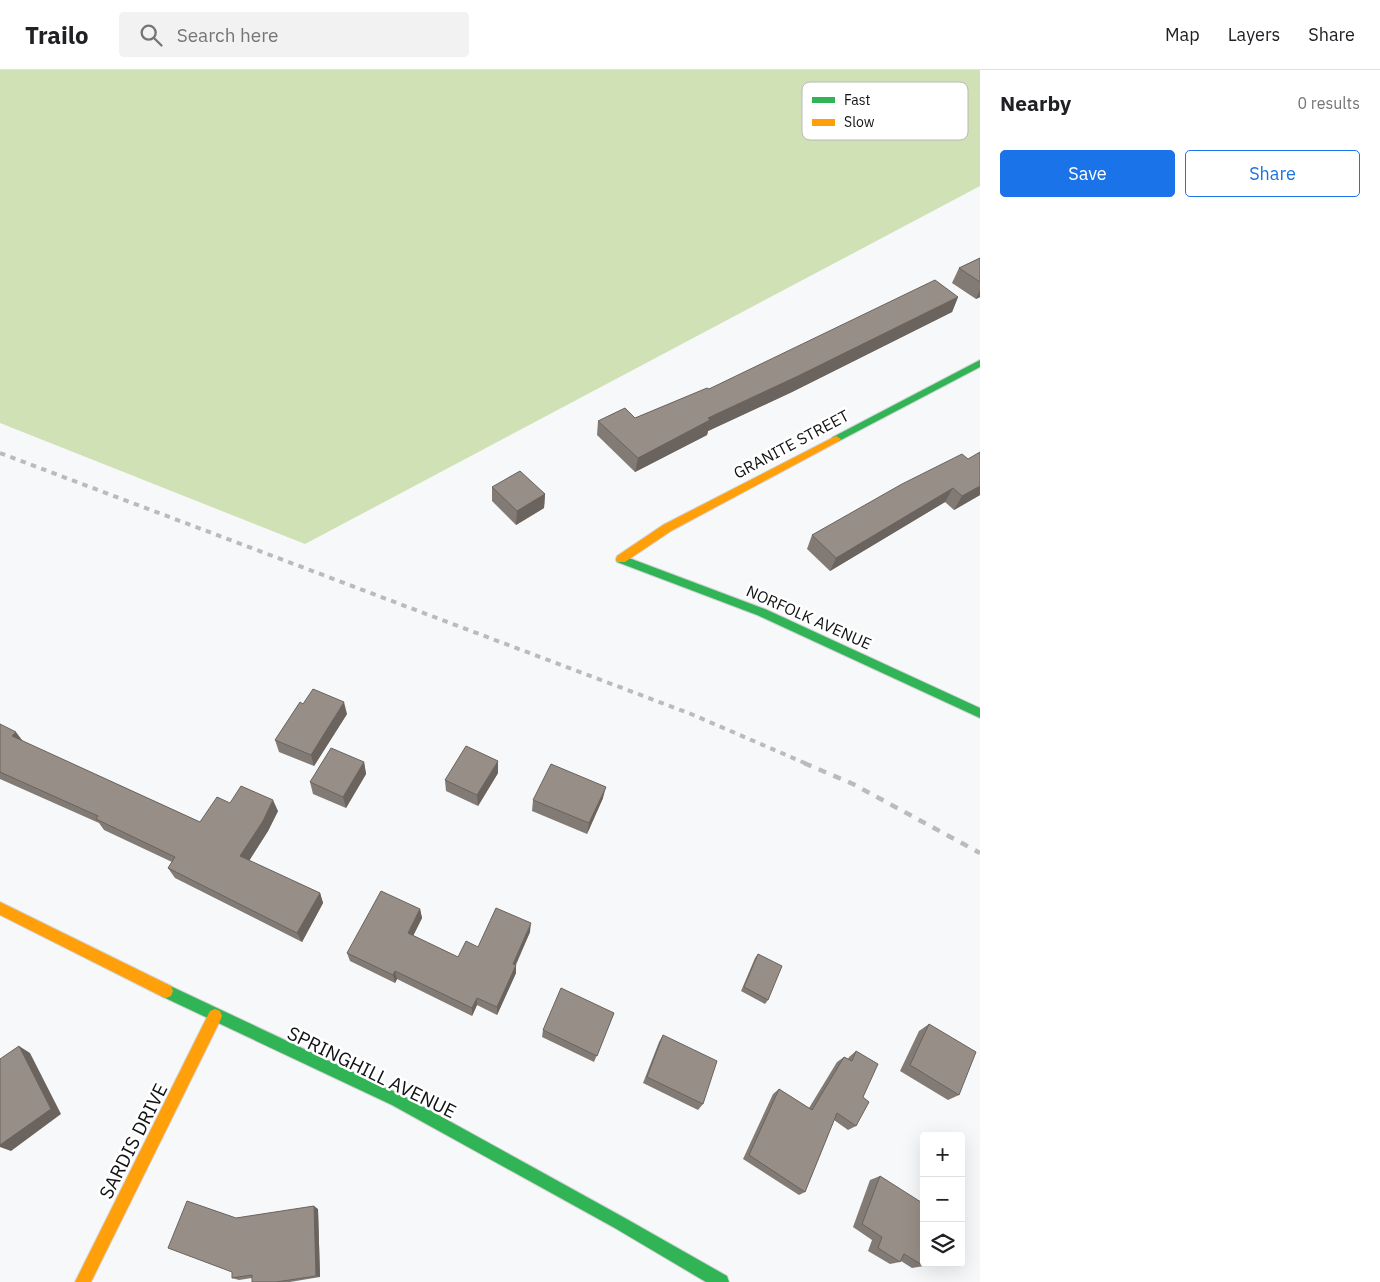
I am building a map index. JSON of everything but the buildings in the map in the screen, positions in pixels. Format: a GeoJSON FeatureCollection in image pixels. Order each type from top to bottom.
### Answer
{"type":"FeatureCollection","features":[{"type":"Feature","properties":{"kind":"street","name":"GRANITE STREET"},"geometry":{"type":"LineString","coordinates":[[621,559],[667,528],[980,363]]}},
{"type":"Feature","properties":{"kind":"street","name":"NORFOLK AVENUE"},"geometry":{"type":"LineString","coordinates":[[621,559],[761,612],[980,713]]}},
{"type":"Feature","properties":{"kind":"street","name":"SPRINGHILL AVENUE"},"geometry":{"type":"LineString","coordinates":[[0,908],[215,1016],[396,1100],[618,1222],[720,1282]]}},
{"type":"Feature","properties":{"kind":"street","name":"SARDIS DRIVE"},"geometry":{"type":"LineString","coordinates":[[83,1282],[215,1016]]}},
{"type":"Feature","properties":{"kind":"green space"},"geometry":{"type":"Polygon","coordinates":[[[0,70],[980,70],[980,186],[305,544],[0,423],[0,70]]]}},
{"type":"Feature","properties":{"kind":"railway"},"geometry":{"type":"LineString","coordinates":[[0,453],[691,714],[807,764]]}},
{"type":"Feature","properties":{"kind":"railway"},"geometry":{"type":"LineString","coordinates":[[804,763],[853,784],[980,853]]}},
{"type":"Feature","properties":{"kind":"traffic: fast"},"geometry":{"type":"LineString","coordinates":[[836,439],[980,363]]}},
{"type":"Feature","properties":{"kind":"traffic: fast"},"geometry":{"type":"LineString","coordinates":[[621,559],[761,612],[980,713]]}},
{"type":"Feature","properties":{"kind":"traffic: fast"},"geometry":{"type":"LineString","coordinates":[[166,991],[397,1100],[618,1222],[721,1282]]}},
{"type":"Feature","properties":{"kind":"traffic: slow"},"geometry":{"type":"LineString","coordinates":[[621,559],[667,528],[836,439]]}},
{"type":"Feature","properties":{"kind":"traffic: slow"},"geometry":{"type":"LineString","coordinates":[[0,908],[166,991]]}},
{"type":"Feature","properties":{"kind":"traffic: slow"},"geometry":{"type":"LineString","coordinates":[[83,1282],[215,1016]]}}]}
